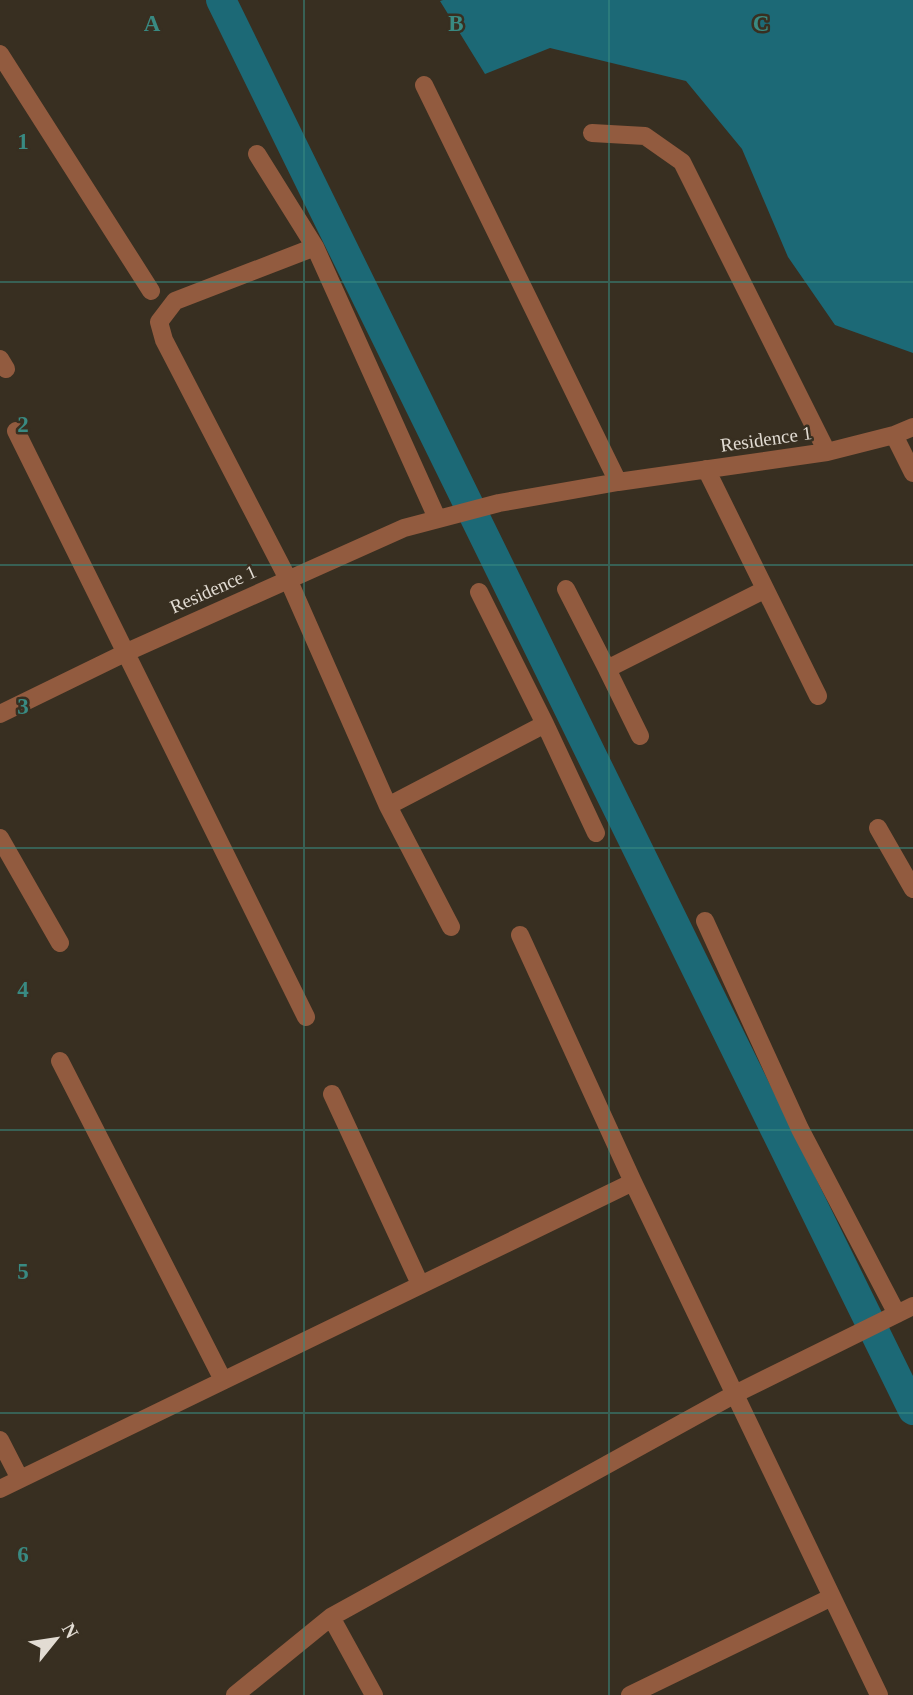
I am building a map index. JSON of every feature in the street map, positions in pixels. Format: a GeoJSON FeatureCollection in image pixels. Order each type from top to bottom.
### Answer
{"type":"FeatureCollection","features":[{"type":"Feature","properties":{"kind":"street"},"geometry":{"type":"LineString","coordinates":[[0,54],[151,290]]}},
{"type":"Feature","properties":{"kind":"street"},"geometry":{"type":"LineString","coordinates":[[424,85],[618,481]]}},
{"type":"Feature","properties":{"kind":"street"},"geometry":{"type":"LineString","coordinates":[[592,133],[645,136],[682,162],[827,452]]}},
{"type":"Feature","properties":{"kind":"street"},"geometry":{"type":"LineString","coordinates":[[257,154],[314,247],[443,518]]}},
{"type":"Feature","properties":{"kind":"street"},"geometry":{"type":"LineString","coordinates":[[314,247],[175,301],[159,323],[164,340],[288,579],[388,806],[450,927]]}},
{"type":"Feature","properties":{"kind":"street","name":"Residence 1"},"geometry":{"type":"LineString","coordinates":[[0,714],[127,652],[404,528],[499,503],[618,481],[827,452],[894,435],[913,427]]}},
{"type":"Feature","properties":{"kind":"street"},"geometry":{"type":"LineString","coordinates":[[16,431],[306,1017]]}},
{"type":"Feature","properties":{"kind":"street"},"geometry":{"type":"LineString","coordinates":[[894,435],[913,474]]}},
{"type":"Feature","properties":{"kind":"street"},"geometry":{"type":"LineString","coordinates":[[706,469],[818,696]]}},
{"type":"Feature","properties":{"kind":"street"},"geometry":{"type":"LineString","coordinates":[[566,589],[640,736]]}},
{"type":"Feature","properties":{"kind":"street"},"geometry":{"type":"LineString","coordinates":[[607,669],[764,590]]}},
{"type":"Feature","properties":{"kind":"street"},"geometry":{"type":"LineString","coordinates":[[479,592],[596,832]]}},
{"type":"Feature","properties":{"kind":"street"},"geometry":{"type":"LineString","coordinates":[[388,806],[545,724]]}},
{"type":"Feature","properties":{"kind":"street"},"geometry":{"type":"LineString","coordinates":[[878,828],[913,889]]}},
{"type":"Feature","properties":{"kind":"street"},"geometry":{"type":"LineString","coordinates":[[0,838],[60,943]]}},
{"type":"Feature","properties":{"kind":"street"},"geometry":{"type":"LineString","coordinates":[[235,1695],[331,1617],[735,1394],[864,1330],[904,1315],[800,1129],[705,921]]}},
{"type":"Feature","properties":{"kind":"street"},"geometry":{"type":"LineString","coordinates":[[520,935],[633,1182],[879,1695]]}},
{"type":"Feature","properties":{"kind":"street"},"geometry":{"type":"LineString","coordinates":[[60,1061],[223,1380]]}},
{"type":"Feature","properties":{"kind":"street"},"geometry":{"type":"LineString","coordinates":[[332,1094],[420,1284]]}},
{"type":"Feature","properties":{"kind":"street"},"geometry":{"type":"LineString","coordinates":[[0,1489],[633,1182]]}},
{"type":"Feature","properties":{"kind":"street"},"geometry":{"type":"LineString","coordinates":[[0,1440],[20,1479]]}},
{"type":"Feature","properties":{"kind":"street"},"geometry":{"type":"LineString","coordinates":[[630,1695],[832,1597]]}},
{"type":"Feature","properties":{"kind":"street"},"geometry":{"type":"LineString","coordinates":[[331,1617],[374,1695]]}},
{"type":"Feature","properties":{"kind":"water"},"geometry":{"type":"Polygon","coordinates":[[[913,0],[913,353],[835,325],[788,257],[742,149],[686,81],[550,48],[485,74],[440,1],[913,0]]]}},
{"type":"Feature","properties":{"kind":"waterway"},"geometry":{"type":"LineString","coordinates":[[221,0],[913,1410]]}}]}
